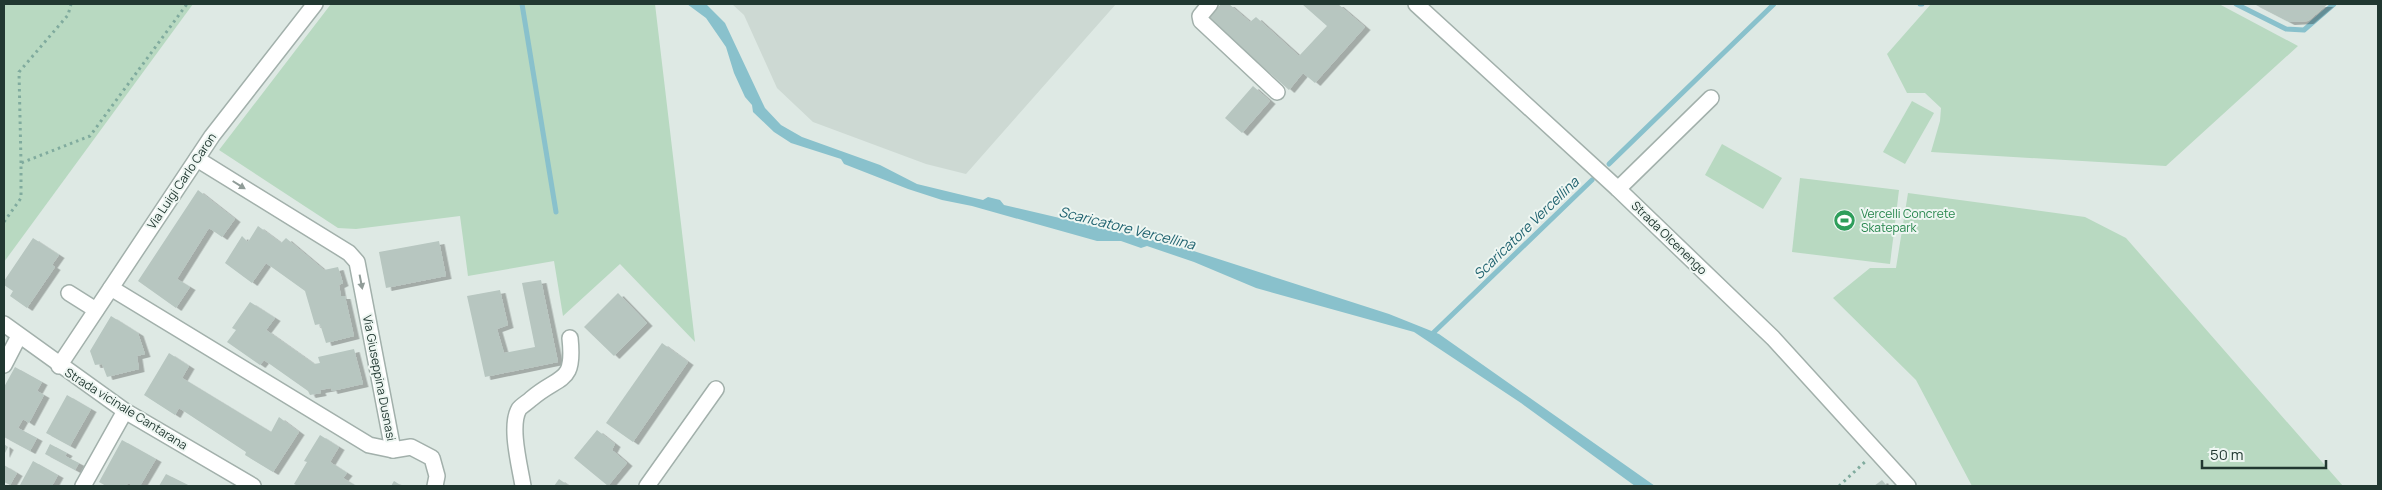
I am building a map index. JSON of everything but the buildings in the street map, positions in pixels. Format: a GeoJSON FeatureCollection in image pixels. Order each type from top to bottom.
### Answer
{"type":"FeatureCollection","features":[{"type":"Feature","properties":{"kind":"street","name":"Via Luigi Carlo Caron"},"geometry":{"type":"LineString","coordinates":[[59,366],[218,129],[315,4]]}},
{"type":"Feature","properties":{"kind":"street"},"geometry":{"type":"LineString","coordinates":[[1210,4],[1200,16],[1201,22],[1277,92]]}},
{"type":"Feature","properties":{"kind":"street","name":"Strada Olcenengo"},"geometry":{"type":"LineString","coordinates":[[1416,4],[1618,189],[1773,338],[1908,486]]}},
{"type":"Feature","properties":{"kind":"street"},"geometry":{"type":"LineString","coordinates":[[1618,189],[1711,98]]}},
{"type":"Feature","properties":{"kind":"street","name":"Via Giuseppina Dusnasi"},"geometry":{"type":"LineString","coordinates":[[111,288],[369,445],[393,450],[357,262],[349,254],[197,159]]}},
{"type":"Feature","properties":{"kind":"street"},"geometry":{"type":"LineString","coordinates":[[69,294],[96,310]]}},
{"type":"Feature","properties":{"kind":"street","name":"Strada vicinale Cantarana"},"geometry":{"type":"LineString","coordinates":[[4,324],[59,366],[126,411],[252,486]]}},
{"type":"Feature","properties":{"kind":"street"},"geometry":{"type":"LineString","coordinates":[[4,365],[19,336]]}},
{"type":"Feature","properties":{"kind":"street"},"geometry":{"type":"LineString","coordinates":[[523,486],[514,432],[519,410],[536,395],[566,376],[572,360],[570,338]]}},
{"type":"Feature","properties":{"kind":"street"},"geometry":{"type":"LineString","coordinates":[[646,486],[716,389]]}},
{"type":"Feature","properties":{"kind":"street"},"geometry":{"type":"LineString","coordinates":[[83,486],[126,411]]}},
{"type":"Feature","properties":{"kind":"street"},"geometry":{"type":"LineString","coordinates":[[393,450],[411,447],[432,458],[436,476],[435,486]]}},
{"type":"Feature","properties":{"kind":"path"},"geometry":{"type":"LineString","coordinates":[[4,222],[21,198],[19,72],[68,15],[71,4]]}},
{"type":"Feature","properties":{"kind":"path"},"geometry":{"type":"LineString","coordinates":[[20,163],[90,136],[187,4]]}},
{"type":"Feature","properties":{"kind":"path"},"geometry":{"type":"LineString","coordinates":[[1839,486],[1877,451]]}},
{"type":"Feature","properties":{"kind":"shaded area"},"geometry":{"type":"Polygon","coordinates":[[[732,4],[1116,4],[966,174],[926,164],[813,122],[777,88],[744,15],[732,4]]]}},
{"type":"Feature","properties":{"kind":"green space"},"geometry":{"type":"Polygon","coordinates":[[[4,4],[193,4],[4,262],[4,4]]]}},
{"type":"Feature","properties":{"kind":"green space"},"geometry":{"type":"Polygon","coordinates":[[[331,4],[655,4],[695,342],[620,264],[563,316],[554,261],[468,276],[460,216],[356,229],[338,228],[219,150],[331,4]]]}},
{"type":"Feature","properties":{"kind":"green space"},"geometry":{"type":"Polygon","coordinates":[[[1931,4],[2219,4],[2298,46],[2166,166],[1931,152],[1940,121],[1941,108],[1925,93],[1907,93],[1887,54],[1931,4]]]}},
{"type":"Feature","properties":{"kind":"green space"},"geometry":{"type":"Polygon","coordinates":[[[1912,101],[1934,113],[1905,164],[1883,152],[1912,101]]]}},
{"type":"Feature","properties":{"kind":"green space"},"geometry":{"type":"Polygon","coordinates":[[[1722,144],[1782,178],[1763,209],[1705,175],[1722,144]]]}},
{"type":"Feature","properties":{"kind":"green space","name":"Vercelli Concrete Skatepark"},"geometry":{"type":"Polygon","coordinates":[[[1800,178],[1899,190],[1890,264],[1792,252],[1800,178]]]}},
{"type":"Feature","properties":{"kind":"green space"},"geometry":{"type":"Polygon","coordinates":[[[1908,193],[2085,217],[2126,238],[2343,486],[1972,486],[1916,380],[1833,298],[1870,268],[1896,268],[1908,193]]]}},
{"type":"Feature","properties":{"kind":"water"},"geometry":{"type":"Polygon","coordinates":[[[687,4],[706,4],[725,23],[765,108],[781,125],[802,137],[880,165],[917,184],[983,200],[988,197],[1000,200],[1004,205],[1175,245],[1389,314],[1439,334],[1655,486],[1635,486],[1521,403],[1414,332],[1256,288],[1194,262],[1147,246],[1141,248],[1121,241],[1097,241],[972,206],[942,200],[844,164],[841,159],[791,143],[774,132],[753,112],[752,105],[745,97],[734,73],[726,47],[706,18],[687,4]]]}},
{"type":"Feature","properties":{"kind":"waterway"},"geometry":{"type":"LineString","coordinates":[[522,4],[556,212]]}},
{"type":"Feature","properties":{"kind":"waterway","name":"Scaricatore Vercellina"},"geometry":{"type":"LineString","coordinates":[[1609,164],[1774,4]]}},
{"type":"Feature","properties":{"kind":"waterway"},"geometry":{"type":"LineString","coordinates":[[2236,4],[2286,29],[2304,30],[2334,4]]}},
{"type":"Feature","properties":{"kind":"waterway","name":"Scaricatore Vercellina"},"geometry":{"type":"LineString","coordinates":[[1430,336],[1592,180]]}},
{"type":"Feature","properties":{"kind":"place","name":"Vercelli Concrete Skatepark"},"geometry":{"type":"Point","coordinates":[1845,221]}}]}
